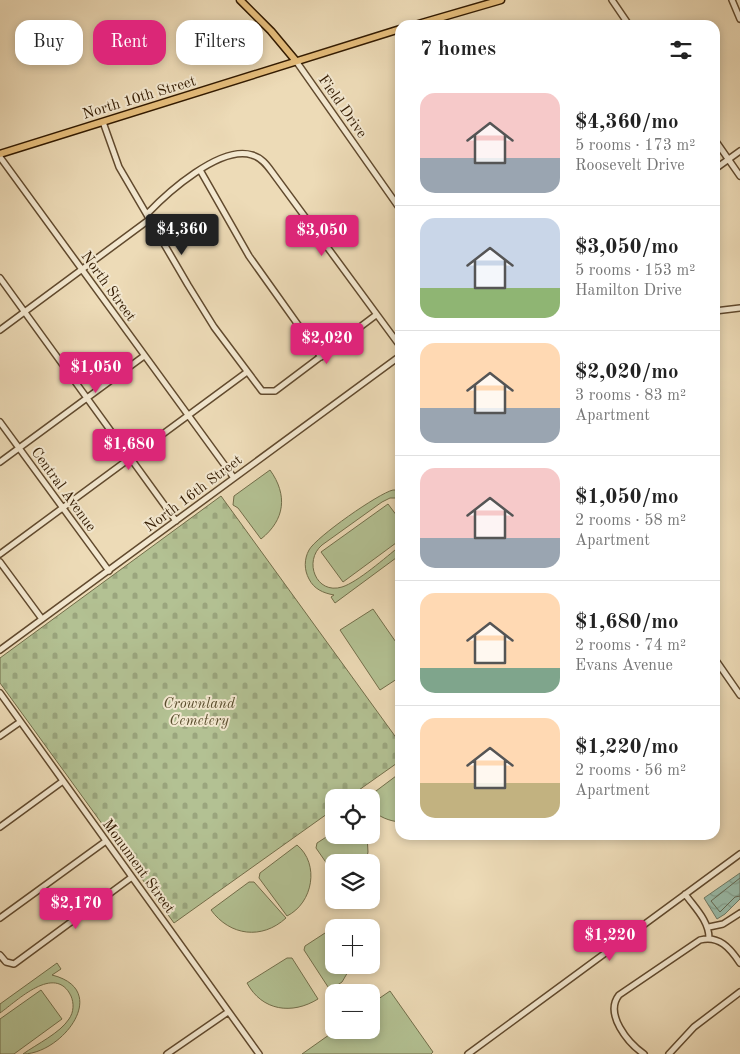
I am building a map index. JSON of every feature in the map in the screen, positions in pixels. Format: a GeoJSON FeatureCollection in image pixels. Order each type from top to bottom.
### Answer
{"type":"FeatureCollection","features":[{"type":"Feature","properties":{"kind":"main road","name":"Field Drive"},"geometry":{"type":"LineString","coordinates":[[240,0],[271,31],[296,62]]}},
{"type":"Feature","properties":{"kind":"main road"},"geometry":{"type":"LineString","coordinates":[[432,20],[502,0]]}},
{"type":"Feature","properties":{"kind":"main road","name":"North 10th Street"},"geometry":{"type":"LineString","coordinates":[[0,156],[395,32]]}},
{"type":"Feature","properties":{"kind":"street"},"geometry":{"type":"LineString","coordinates":[[612,0],[626,20]]}},
{"type":"Feature","properties":{"kind":"street"},"geometry":{"type":"LineString","coordinates":[[732,0],[740,19]]}},
{"type":"Feature","properties":{"kind":"street","name":"Field Drive"},"geometry":{"type":"LineString","coordinates":[[296,62],[395,202]]}},
{"type":"Feature","properties":{"kind":"street"},"geometry":{"type":"LineString","coordinates":[[103,122],[119,167],[148,217],[214,328],[260,390],[275,391],[376,315]]}},
{"type":"Feature","properties":{"kind":"street"},"geometry":{"type":"LineString","coordinates":[[720,148],[740,176]]}},
{"type":"Feature","properties":{"kind":"street"},"geometry":{"type":"LineString","coordinates":[[720,166],[740,151]]}},
{"type":"Feature","properties":{"kind":"street"},"geometry":{"type":"LineString","coordinates":[[0,330],[148,217],[179,183],[200,170],[240,154],[255,156],[262,160],[395,340]]}},
{"type":"Feature","properties":{"kind":"street","name":"North Street"},"geometry":{"type":"LineString","coordinates":[[0,156],[234,478]]}},
{"type":"Feature","properties":{"kind":"street"},"geometry":{"type":"LineString","coordinates":[[200,170],[249,256],[321,357]]}},
{"type":"Feature","properties":{"kind":"street"},"geometry":{"type":"LineString","coordinates":[[0,278],[176,521]]}},
{"type":"Feature","properties":{"kind":"street"},"geometry":{"type":"LineString","coordinates":[[720,310],[740,308]]}},
{"type":"Feature","properties":{"kind":"street"},"geometry":{"type":"LineString","coordinates":[[0,462],[144,356]]}},
{"type":"Feature","properties":{"kind":"street","name":"North 16th Street"},"geometry":{"type":"LineString","coordinates":[[0,650],[395,360]]}},
{"type":"Feature","properties":{"kind":"street"},"geometry":{"type":"LineString","coordinates":[[0,554],[247,372]]}},
{"type":"Feature","properties":{"kind":"street","name":"Central Avenue"},"geometry":{"type":"LineString","coordinates":[[0,422],[109,571]]}},
{"type":"Feature","properties":{"kind":"street"},"geometry":{"type":"LineString","coordinates":[[0,562],[42,620]]}},
{"type":"Feature","properties":{"kind":"street"},"geometry":{"type":"LineString","coordinates":[[720,666],[740,695]]}},
{"type":"Feature","properties":{"kind":"street","name":"Monument Street"},"geometry":{"type":"LineString","coordinates":[[0,693],[258,1054]]}},
{"type":"Feature","properties":{"kind":"street"},"geometry":{"type":"LineString","coordinates":[[0,736],[20,722]]}},
{"type":"Feature","properties":{"kind":"street"},"geometry":{"type":"LineString","coordinates":[[0,827],[63,781]]}},
{"type":"Feature","properties":{"kind":"street"},"geometry":{"type":"LineString","coordinates":[[0,918],[106,841]]}},
{"type":"Feature","properties":{"kind":"street"},"geometry":{"type":"LineString","coordinates":[[468,1054],[740,854]]}},
{"type":"Feature","properties":{"kind":"street"},"geometry":{"type":"LineString","coordinates":[[0,955],[6,962],[11,964],[132,877]]}},
{"type":"Feature","properties":{"kind":"street"},"geometry":{"type":"LineString","coordinates":[[685,894],[709,928],[710,938]]}},
{"type":"Feature","properties":{"kind":"street"},"geometry":{"type":"LineString","coordinates":[[709,928],[723,924],[740,913]]}},
{"type":"Feature","properties":{"kind":"street"},"geometry":{"type":"LineString","coordinates":[[644,1054],[615,1019],[613,1014],[615,999],[696,942],[710,938],[725,944],[740,963]]}},
{"type":"Feature","properties":{"kind":"street"},"geometry":{"type":"LineString","coordinates":[[669,1054],[694,1027],[739,995]]}},
{"type":"Feature","properties":{"kind":"street"},"geometry":{"type":"LineString","coordinates":[[167,1054],[228,1012]]}},
{"type":"Feature","properties":{"kind":"green space"},"geometry":{"type":"Polygon","coordinates":[[[270,470],[280,489],[281,507],[275,524],[261,539],[238,508],[233,505],[234,496],[270,470]]]}},
{"type":"Feature","properties":{"kind":"green space"},"geometry":{"type":"Polygon","coordinates":[[[395,490],[395,498],[382,502],[322,545],[316,552],[313,559],[315,575],[325,586],[333,588],[342,587],[356,580],[395,550],[395,559],[335,603],[331,597],[334,595],[319,590],[309,579],[305,564],[309,550],[348,516],[386,493],[395,490]]]}},
{"type":"Feature","properties":{"kind":"green space","name":"Crownland Cemetery"},"geometry":{"type":"Polygon","coordinates":[[[221,496],[395,736],[395,765],[360,789],[325,789],[325,815],[174,923],[0,683],[0,658],[221,496]]]}},
{"type":"Feature","properties":{"kind":"green space"},"geometry":{"type":"Polygon","coordinates":[[[388,504],[395,513],[395,544],[343,582],[321,552],[388,504]]]}},
{"type":"Feature","properties":{"kind":"green space"},"geometry":{"type":"Polygon","coordinates":[[[373,609],[395,641],[395,680],[380,690],[340,630],[373,609]]]}},
{"type":"Feature","properties":{"kind":"green space"},"geometry":{"type":"Polygon","coordinates":[[[395,777],[395,821],[380,816],[379,789],[395,777]]]}},
{"type":"Feature","properties":{"kind":"green space"},"geometry":{"type":"Polygon","coordinates":[[[325,838],[325,844],[368,844],[368,852],[368,854],[325,854],[325,861],[316,848],[317,843],[325,838]]]}},
{"type":"Feature","properties":{"kind":"green space"},"geometry":{"type":"Polygon","coordinates":[[[297,845],[309,862],[311,872],[310,883],[308,893],[303,902],[287,916],[259,878],[260,873],[297,845]]]}},
{"type":"Feature","properties":{"kind":"green space"},"geometry":{"type":"Polygon","coordinates":[[[249,882],[254,882],[286,918],[267,930],[257,932],[237,930],[219,919],[211,910],[249,882]]]}},
{"type":"Feature","properties":{"kind":"green space"},"geometry":{"type":"Polygon","coordinates":[[[325,933],[325,974],[347,974],[342,982],[339,984],[326,984],[304,950],[305,946],[325,933]]]}},
{"type":"Feature","properties":{"kind":"green space"},"geometry":{"type":"Polygon","coordinates":[[[287,958],[292,958],[318,999],[298,1007],[278,1007],[269,1005],[253,992],[247,983],[287,958]]]}},
{"type":"Feature","properties":{"kind":"green space"},"geometry":{"type":"Polygon","coordinates":[[[57,963],[61,969],[52,975],[70,983],[78,994],[79,1007],[75,1020],[65,1033],[52,1044],[38,1051],[23,1054],[54,1034],[65,1024],[73,1010],[71,996],[64,987],[56,983],[46,984],[26,994],[0,1013],[0,1004],[57,963]]]}},
{"type":"Feature","properties":{"kind":"green space"},"geometry":{"type":"Polygon","coordinates":[[[41,990],[62,1019],[14,1054],[0,1054],[0,1019],[41,990]]]}},
{"type":"Feature","properties":{"kind":"green space"},"geometry":{"type":"Polygon","coordinates":[[[390,991],[433,1052],[431,1054],[302,1054],[325,1038],[380,1039],[380,998],[390,991]]]}},
{"type":"Feature","properties":{"kind":"water"},"geometry":{"type":"Polygon","coordinates":[[[740,873],[740,899],[717,919],[704,898],[740,873]]]}}]}
